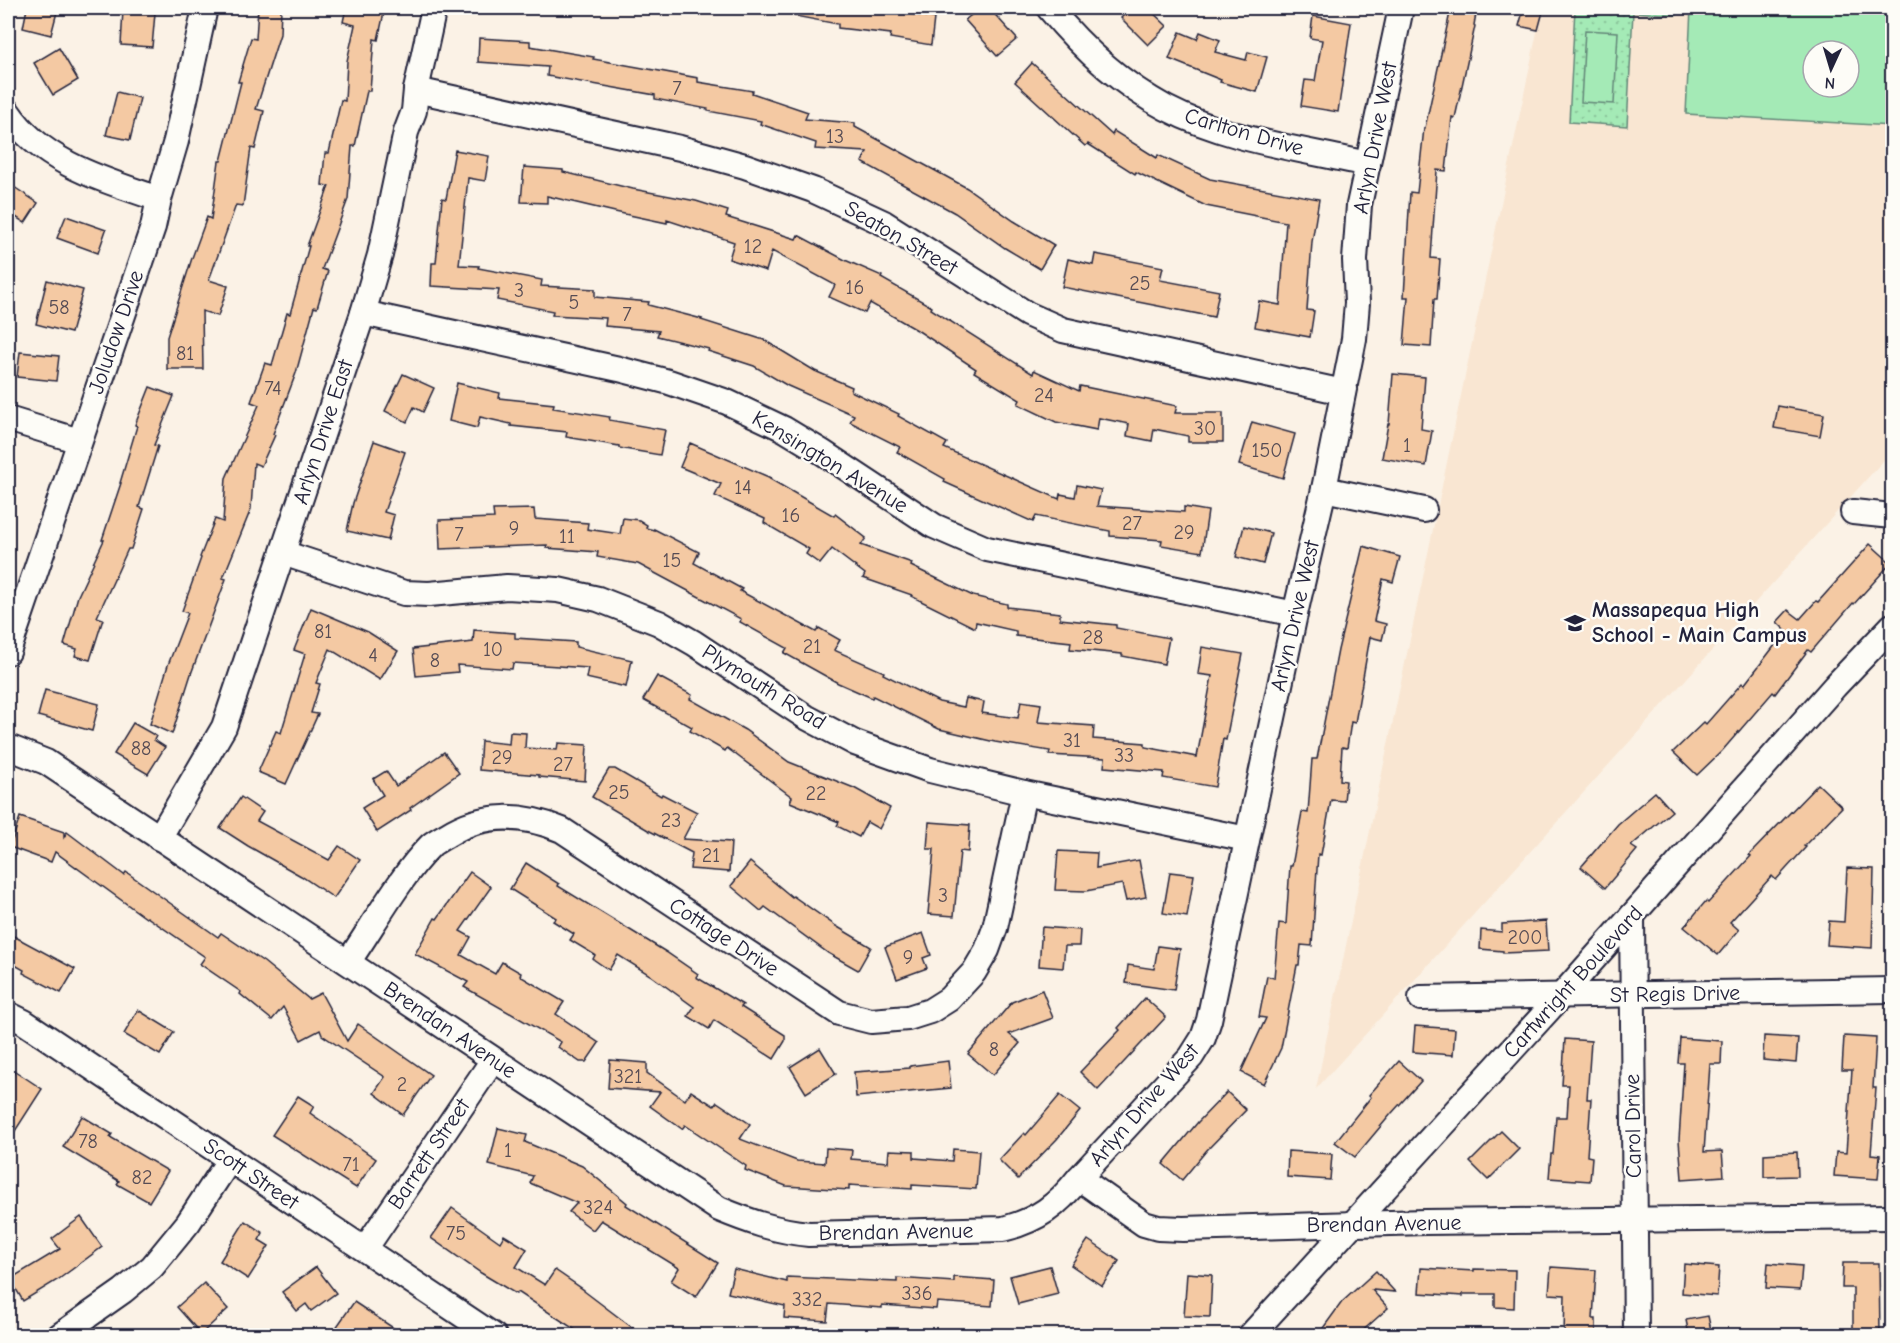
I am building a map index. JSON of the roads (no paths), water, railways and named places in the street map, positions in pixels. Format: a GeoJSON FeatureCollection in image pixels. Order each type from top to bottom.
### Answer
{"type":"FeatureCollection","features":[{"type":"Feature","properties":{"kind":"street","name":"Joludow Drive"},"geometry":{"type":"LineString","coordinates":[[8,652],[153,227],[176,141],[205,8]]}},
{"type":"Feature","properties":{"kind":"street","name":"Arlyn Drive East"},"geometry":{"type":"LineString","coordinates":[[159,838],[224,727],[363,313],[380,255],[406,132],[414,111],[416,90],[434,8]]}},
{"type":"Feature","properties":{"kind":"street","name":"Carlton Drive"},"geometry":{"type":"LineString","coordinates":[[1049,8],[1072,37],[1120,80],[1166,108],[1198,122],[1248,138],[1368,164]]}},
{"type":"Feature","properties":{"kind":"street","name":"Arlyn Drive West"},"geometry":{"type":"LineString","coordinates":[[1079,1178],[1191,1057],[1203,1038],[1209,1020],[1295,614],[1324,489],[1354,339],[1357,303],[1355,260],[1358,216],[1401,8]]}},
{"type":"Feature","properties":{"kind":"street","name":"Seaton Street"},"geometry":{"type":"LineString","coordinates":[[416,90],[680,148],[745,166],[813,190],[884,223],[1027,314],[1063,330],[1343,392]]}},
{"type":"Feature","properties":{"kind":"street"},"geometry":{"type":"LineString","coordinates":[[8,112],[34,143],[87,174],[159,199]]}},
{"type":"Feature","properties":{"kind":"street","name":"Kensington Avenue"},"geometry":{"type":"LineString","coordinates":[[363,313],[619,369],[669,382],[727,402],[784,429],[934,526],[987,549],[1295,614]]}},
{"type":"Feature","properties":{"kind":"street"},"geometry":{"type":"LineString","coordinates":[[8,419],[79,441]]}},
{"type":"Feature","properties":{"kind":"street"},"geometry":{"type":"LineString","coordinates":[[1324,489],[1424,510]]}},
{"type":"Feature","properties":{"kind":"street"},"geometry":{"type":"LineString","coordinates":[[1853,512],[1893,516]]}},
{"type":"Feature","properties":{"kind":"street","name":"Plymouth Road"},"geometry":{"type":"LineString","coordinates":[[283,553],[404,593],[429,594],[507,586],[558,590],[598,599],[658,623],[694,643],[806,717],[855,743],[930,770],[1024,793],[1247,839]]}},
{"type":"Feature","properties":{"kind":"street","name":"Cartwright Boulevard"},"geometry":{"type":"LineString","coordinates":[[1250,1335],[1561,996],[1835,686],[1893,626]]}},
{"type":"Feature","properties":{"kind":"street","name":"Brendan Avenue"},"geometry":{"type":"LineString","coordinates":[[8,747],[46,762],[719,1209],[747,1221],[786,1232],[808,1234],[1003,1229],[1022,1224],[1041,1215],[1063,1198],[1079,1178],[1143,1224],[1158,1228],[1893,1217]]}},
{"type":"Feature","properties":{"kind":"street","name":"Cottage Drive"},"geometry":{"type":"LineString","coordinates":[[348,962],[405,877],[432,843],[460,826],[491,818],[517,818],[562,830],[839,1013],[870,1021],[908,1018],[930,1011],[949,999],[975,972],[987,950],[995,928],[1024,793]]}},
{"type":"Feature","properties":{"kind":"street","name":"Carol Drive"},"geometry":{"type":"LineString","coordinates":[[1632,916],[1636,1335]]}},
{"type":"Feature","properties":{"kind":"street","name":"St Regis Drive"},"geometry":{"type":"LineString","coordinates":[[1421,999],[1893,990]]}},
{"type":"Feature","properties":{"kind":"street","name":"Scott Street"},"geometry":{"type":"LineString","coordinates":[[8,1014],[24,1022],[494,1335]]}},
{"type":"Feature","properties":{"kind":"street","name":"Barrett Street"},"geometry":{"type":"LineString","coordinates":[[365,1249],[493,1060]]}},
{"type":"Feature","properties":{"kind":"street"},"geometry":{"type":"LineString","coordinates":[[59,1335],[123,1291],[152,1267],[188,1223],[230,1159]]}},
{"type":"Feature","properties":{"kind":"place","name":"Massapequa High School - Main Campus"},"geometry":{"type":"Point","coordinates":[1575,623]}}]}
